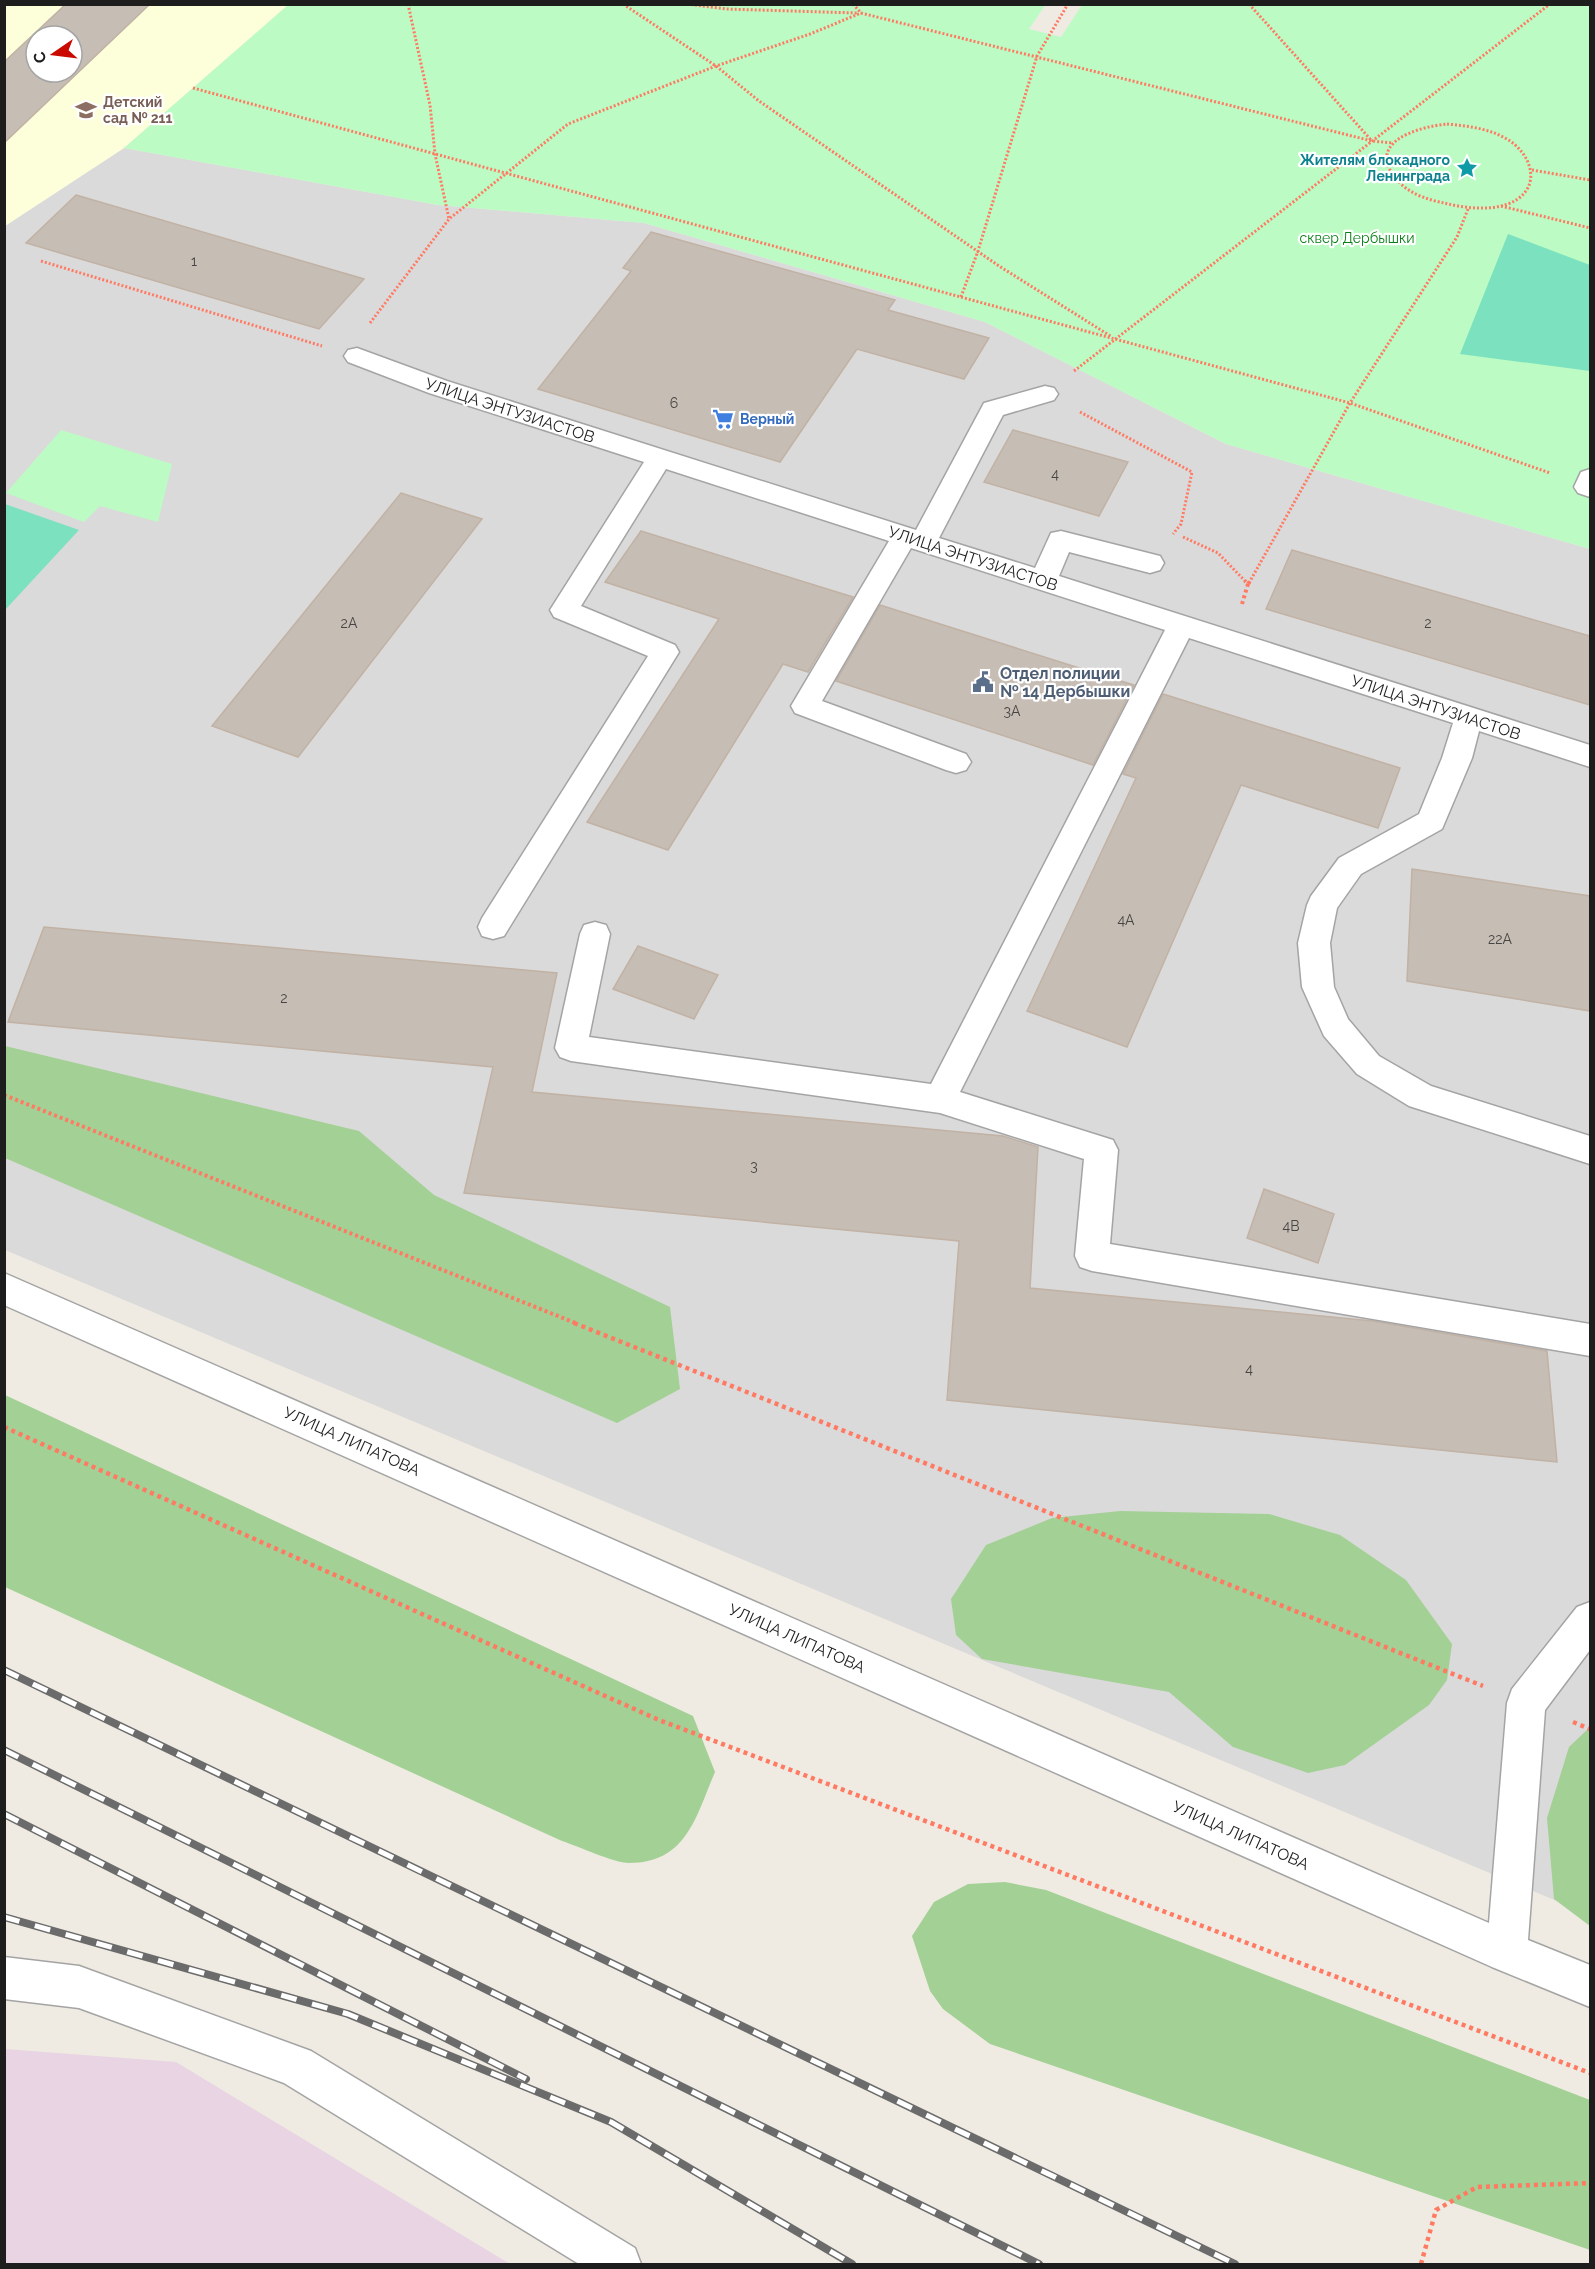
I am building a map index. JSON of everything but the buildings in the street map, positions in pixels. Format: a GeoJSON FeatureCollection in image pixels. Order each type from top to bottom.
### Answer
{"type":"FeatureCollection","features":[{"type":"Feature","properties":{"kind":"street","name":"УЛИЦА ЭНТУЗИАСТОВ"},"geometry":{"type":"LineString","coordinates":[[357,356],[438,387],[1590,756]]}},
{"type":"Feature","properties":{"kind":"street"},"geometry":{"type":"LineString","coordinates":[[956,762],[805,706],[914,539],[993,409],[1045,393]]}},
{"type":"Feature","properties":{"kind":"street"},"geometry":{"type":"LineString","coordinates":[[493,927],[665,652],[564,610],[660,458]]}},
{"type":"Feature","properties":{"kind":"street"},"geometry":{"type":"LineString","coordinates":[[1043,580],[1061,540],[1150,563]]}},
{"type":"Feature","properties":{"kind":"street"},"geometry":{"type":"LineString","coordinates":[[940,1099],[1181,625]]}},
{"type":"Feature","properties":{"kind":"street"},"geometry":{"type":"LineString","coordinates":[[1469,717],[1457,758],[1431,820],[1350,866],[1322,905],[1314,943],[1318,987],[1335,1027],[1368,1065],[1421,1096],[1590,1150]]}},
{"type":"Feature","properties":{"kind":"street"},"geometry":{"type":"LineString","coordinates":[[595,934],[571,1048],[940,1099],[1101,1150],[1092,1256],[1590,1340]]}},
{"type":"Feature","properties":{"kind":"street","name":"УЛИЦА ЛИПАТОВА"},"geometry":{"type":"LineString","coordinates":[[4,1288],[1507,1952],[1590,1986]]}},
{"type":"Feature","properties":{"kind":"street"},"geometry":{"type":"LineString","coordinates":[[1507,1952],[1526,1703],[1590,1620]]}},
{"type":"Feature","properties":{"kind":"street"},"geometry":{"type":"LineString","coordinates":[[4,1978],[79,1987],[296,2066],[619,2265]]}},
{"type":"Feature","properties":{"kind":"path"},"geometry":{"type":"LineString","coordinates":[[408,4],[430,105],[435,154],[449,219]]}},
{"type":"Feature","properties":{"kind":"path"},"geometry":{"type":"LineString","coordinates":[[623,4],[716,66],[759,100],[978,251],[1115,339]]}},
{"type":"Feature","properties":{"kind":"path"},"geometry":{"type":"LineString","coordinates":[[687,4],[726,9],[861,13],[1372,141],[1393,143]]}},
{"type":"Feature","properties":{"kind":"path"},"geometry":{"type":"LineString","coordinates":[[853,4],[861,13]]}},
{"type":"Feature","properties":{"kind":"path"},"geometry":{"type":"LineString","coordinates":[[961,297],[978,251],[1037,56],[1068,4]]}},
{"type":"Feature","properties":{"kind":"path"},"geometry":{"type":"LineString","coordinates":[[1249,4],[1372,141]]}},
{"type":"Feature","properties":{"kind":"path"},"geometry":{"type":"LineString","coordinates":[[1150,563],[1181,524],[1192,472],[1045,393],[1550,4]]}},
{"type":"Feature","properties":{"kind":"path"},"geometry":{"type":"LineString","coordinates":[[357,356],[350,348],[449,219],[568,124],[716,66],[810,34],[861,13]]}},
{"type":"Feature","properties":{"kind":"path"},"geometry":{"type":"LineString","coordinates":[[193,88],[1350,403],[1589,484]]}},
{"type":"Feature","properties":{"kind":"path"},"geometry":{"type":"LineString","coordinates":[[1447,124],[1470,126],[1493,132],[1512,143],[1526,156],[1532,170],[1531,181],[1514,200],[1499,206],[1468,209],[1443,206],[1401,186],[1390,171],[1387,157],[1393,143],[1405,133],[1424,126],[1447,124]]}},
{"type":"Feature","properties":{"kind":"path"},"geometry":{"type":"LineString","coordinates":[[1532,170],[1590,180]]}},
{"type":"Feature","properties":{"kind":"path"},"geometry":{"type":"LineString","coordinates":[[1499,206],[1590,228]]}},
{"type":"Feature","properties":{"kind":"path"},"geometry":{"type":"LineString","coordinates":[[1229,640],[1248,585],[1350,403],[1457,237],[1468,209]]}},
{"type":"Feature","properties":{"kind":"path"},"geometry":{"type":"LineString","coordinates":[[41,261],[357,356]]}},
{"type":"Feature","properties":{"kind":"path"},"geometry":{"type":"LineString","coordinates":[[1174,533],[1218,553],[1248,585]]}},
{"type":"Feature","properties":{"kind":"path"},"geometry":{"type":"LineString","coordinates":[[4,1095],[1590,1729]]}},
{"type":"Feature","properties":{"kind":"path"},"geometry":{"type":"LineString","coordinates":[[4,1427],[659,1720],[1590,2073]]}},
{"type":"Feature","properties":{"kind":"path"},"geometry":{"type":"LineString","coordinates":[[1421,2265],[1436,2211],[1477,2187],[1590,2183]]}},
{"type":"Feature","properties":{"kind":"shaded area","name":"Детский сад № 211"},"geometry":{"type":"Polygon","coordinates":[[[5,5],[288,5],[124,148],[5,226],[5,5]]]}},
{"type":"Feature","properties":{"kind":"shaded area"},"geometry":{"type":"Polygon","coordinates":[[[124,148],[438,205],[644,223],[985,322],[1226,444],[1590,549],[1590,1915],[5,1250],[5,226],[124,148]]]}},
{"type":"Feature","properties":{"kind":"shaded area"},"geometry":{"type":"Polygon","coordinates":[[[5,2049],[176,2062],[510,2264],[5,2264],[5,2049]]]}},
{"type":"Feature","properties":{"kind":"green space","name":"сквер Дербышки"},"geometry":{"type":"Polygon","coordinates":[[[1046,4],[1029,29],[1061,37],[1082,5],[1590,5],[1590,549],[1226,444],[985,322],[644,223],[438,205],[124,148],[288,5],[1046,4]]]}},
{"type":"Feature","properties":{"kind":"green space"},"geometry":{"type":"Polygon","coordinates":[[[1508,234],[1590,265],[1590,371],[1460,354],[1508,234]]]}},
{"type":"Feature","properties":{"kind":"green space"},"geometry":{"type":"Polygon","coordinates":[[[61,430],[172,464],[158,522],[100,506],[84,522],[6,493],[61,430]]]}},
{"type":"Feature","properties":{"kind":"green space"},"geometry":{"type":"Polygon","coordinates":[[[4,504],[79,530],[5,610],[4,504]]]}},
{"type":"Feature","properties":{"kind":"green space"},"geometry":{"type":"Polygon","coordinates":[[[5,1046],[359,1131],[434,1195],[670,1307],[680,1389],[617,1423],[5,1158],[5,1046]]]}},
{"type":"Feature","properties":{"kind":"green space"},"geometry":{"type":"Polygon","coordinates":[[[5,1395],[693,1716],[715,1772],[687,1834],[677,1846],[649,1861],[629,1863],[605,1857],[562,1841],[5,1587],[5,1395]]]}},
{"type":"Feature","properties":{"kind":"green space"},"geometry":{"type":"Polygon","coordinates":[[[1120,1511],[1269,1514],[1340,1535],[1406,1580],[1452,1644],[1447,1680],[1429,1705],[1345,1765],[1308,1773],[1233,1747],[1169,1692],[982,1659],[956,1635],[951,1599],[986,1545],[1052,1518],[1120,1511]]]}},
{"type":"Feature","properties":{"kind":"green space"},"geometry":{"type":"Polygon","coordinates":[[[1590,1727],[1590,1926],[1554,1899],[1547,1818],[1569,1747],[1590,1727]]]}},
{"type":"Feature","properties":{"kind":"green space"},"geometry":{"type":"Polygon","coordinates":[[[1005,1882],[1046,1890],[1590,2100],[1590,2250],[990,2044],[943,2009],[930,1991],[912,1936],[934,1902],[968,1884],[1005,1882]]]}},
{"type":"Feature","properties":{"kind":"railway"},"geometry":{"type":"LineString","coordinates":[[4,1670],[1235,2264]]}},
{"type":"Feature","properties":{"kind":"railway"},"geometry":{"type":"LineString","coordinates":[[4,1750],[1039,2264]]}},
{"type":"Feature","properties":{"kind":"railway"},"geometry":{"type":"LineString","coordinates":[[4,1814],[526,2079]]}},
{"type":"Feature","properties":{"kind":"railway"},"geometry":{"type":"LineString","coordinates":[[4,1917],[348,2014],[611,2122],[852,2264]]}},
{"type":"Feature","properties":{"kind":"place","name":"Детский сад № 211"},"geometry":{"type":"Point","coordinates":[86,110]}},
{"type":"Feature","properties":{"kind":"place","name":"Жителям блокадного Ленинграда"},"geometry":{"type":"Point","coordinates":[1467,168]}},
{"type":"Feature","properties":{"kind":"place","name":"Верный"},"geometry":{"type":"Point","coordinates":[723,419]}},
{"type":"Feature","properties":{"kind":"place","name":"Отдел полиции № 14 Дербышки"},"geometry":{"type":"Point","coordinates":[983,682]}}]}
